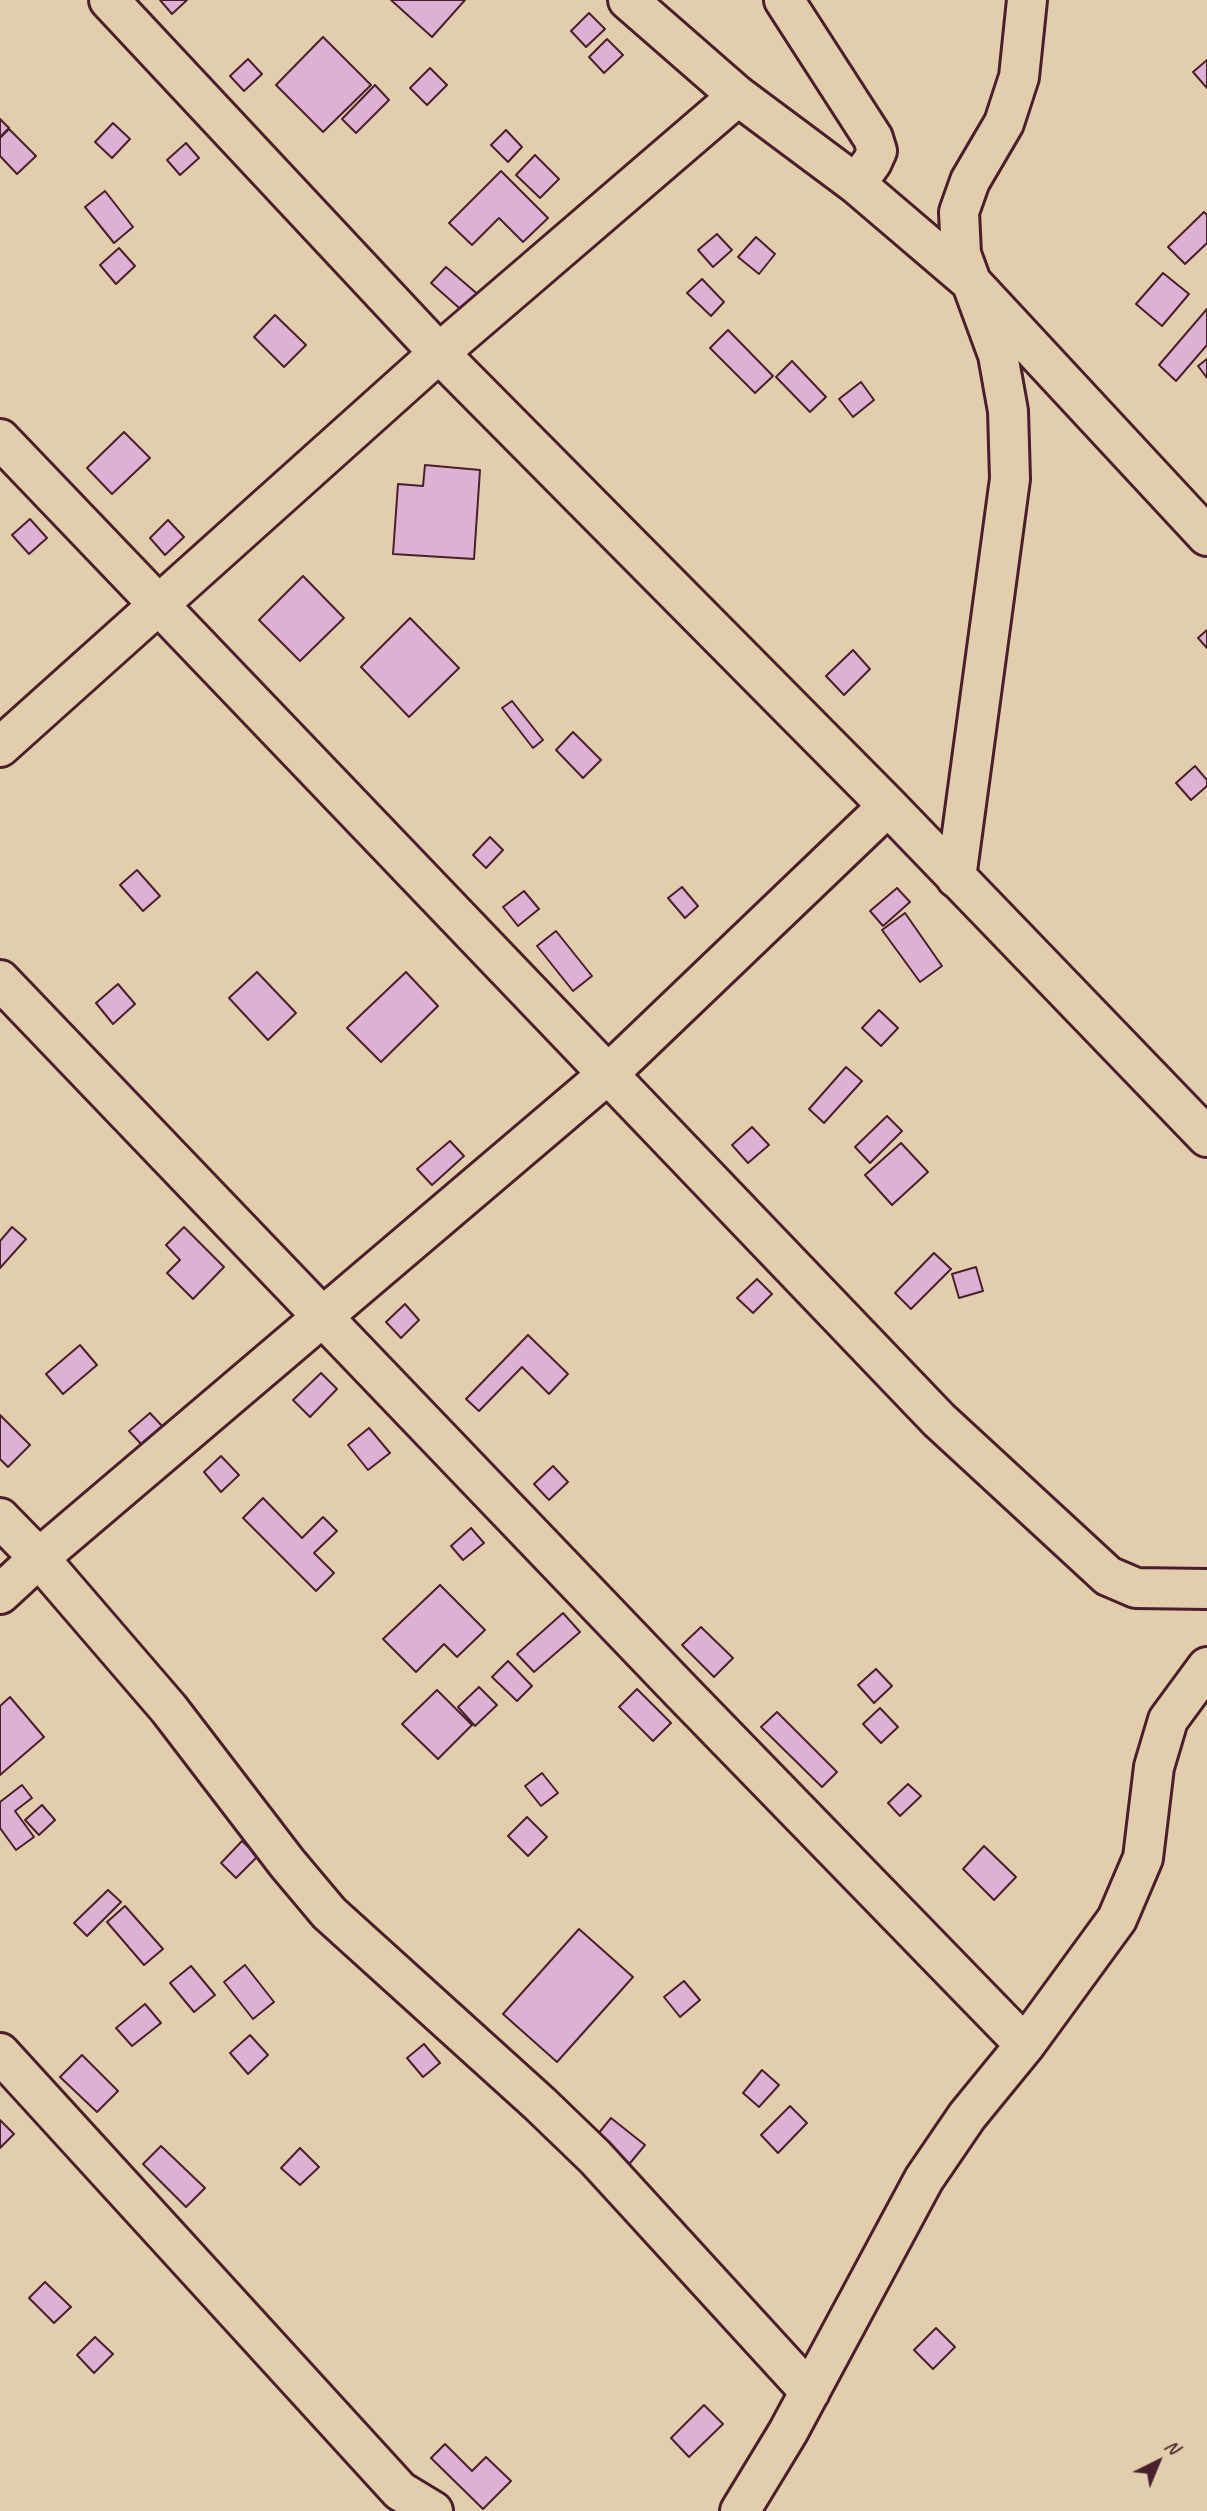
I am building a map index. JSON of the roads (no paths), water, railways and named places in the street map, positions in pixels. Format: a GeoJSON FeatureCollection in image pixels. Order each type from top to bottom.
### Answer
{"type":"FeatureCollection","features":[{"type":"Feature","properties":{"kind":"street"},"geometry":{"type":"LineString","coordinates":[[109,0],[439,353],[888,806],[1207,1137]]}},
{"type":"Feature","properties":{"kind":"street"},"geometry":{"type":"LineString","coordinates":[[628,0],[737,96],[856,184],[972,283],[1207,536]]}},
{"type":"Feature","properties":{"kind":"street"},"geometry":{"type":"LineString","coordinates":[[783,0],[873,138],[877,150],[856,184]]}},
{"type":"Feature","properties":{"kind":"street"},"geometry":{"type":"LineString","coordinates":[[957,878],[1010,479],[1008,411],[998,355],[961,254],[959,212],[970,181],[1003,123],[1019,77],[1027,0]]}},
{"type":"Feature","properties":{"kind":"street"},"geometry":{"type":"LineString","coordinates":[[0,747],[439,353],[737,96]]}},
{"type":"Feature","properties":{"kind":"street"},"geometry":{"type":"LineString","coordinates":[[0,439],[939,1420],[1108,1576],[1136,1588],[1207,1589]]}},
{"type":"Feature","properties":{"kind":"street"},"geometry":{"type":"LineString","coordinates":[[0,1594],[608,1074],[888,806]]}},
{"type":"Feature","properties":{"kind":"street"},"geometry":{"type":"LineString","coordinates":[[0,980],[1025,2045]]}},
{"type":"Feature","properties":{"kind":"street"},"geometry":{"type":"LineString","coordinates":[[0,1518],[39,1558],[169,1709],[287,1863],[329,1913],[595,2157],[810,2392]]}},
{"type":"Feature","properties":{"kind":"street"},"geometry":{"type":"LineString","coordinates":[[740,2511],[810,2392],[924,2179],[967,2116],[1025,2045],[1117,1919],[1143,1858],[1154,1767],[1168,1720],[1207,1667]]}},
{"type":"Feature","properties":{"kind":"street"},"geometry":{"type":"LineString","coordinates":[[0,2053],[400,2491],[433,2511]]}}]}
